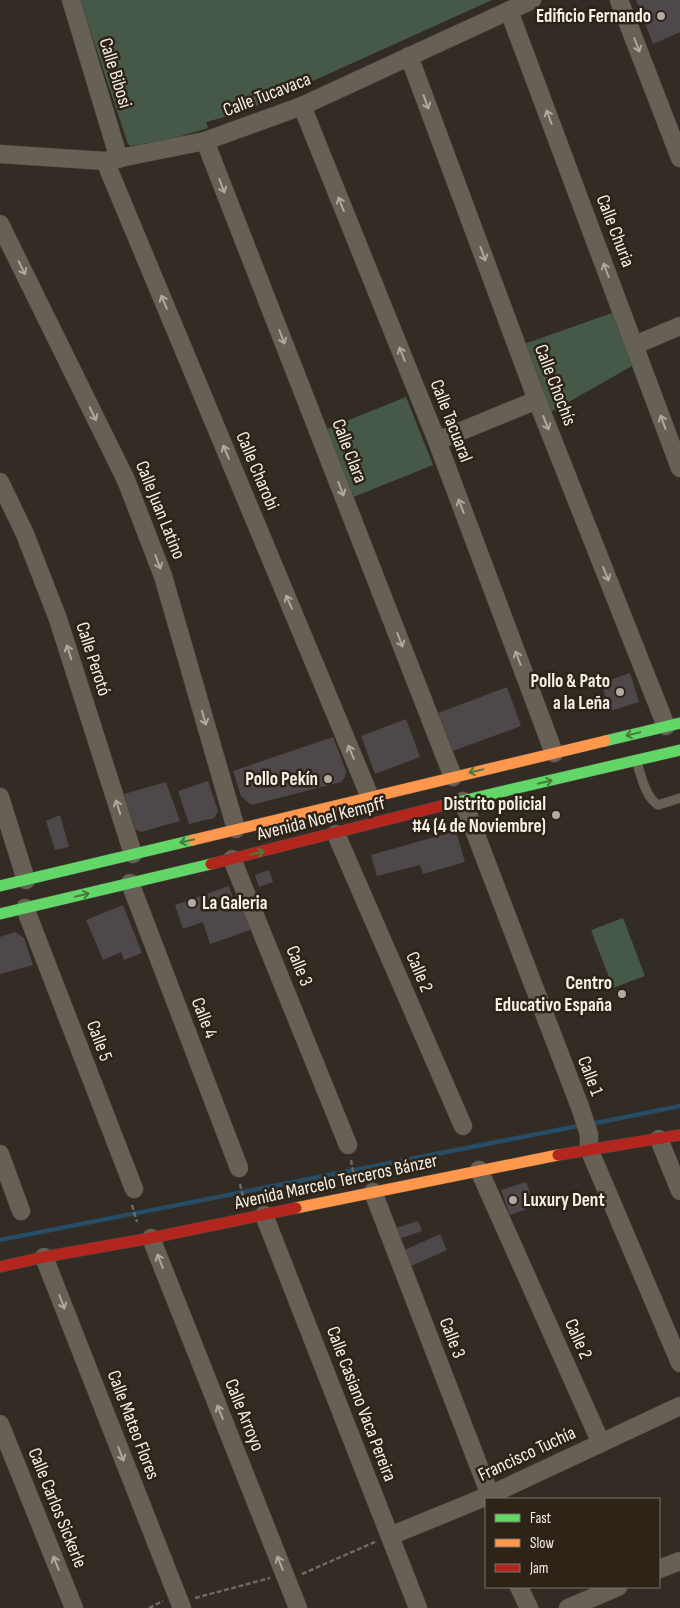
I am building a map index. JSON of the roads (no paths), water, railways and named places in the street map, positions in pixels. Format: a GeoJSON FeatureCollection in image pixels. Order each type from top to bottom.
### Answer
{"type":"FeatureCollection","features":[{"type":"Feature","properties":{"kind":"main road","name":"Avenida Noel Kempff"},"geometry":{"type":"LineString","coordinates":[[0,886],[140,858],[236,829],[673,724]]}},
{"type":"Feature","properties":{"kind":"main road","name":"Avenida Noel Kempff"},"geometry":{"type":"LineString","coordinates":[[0,914],[680,750]]}},
{"type":"Feature","properties":{"kind":"main road"},"geometry":{"type":"LineString","coordinates":[[375,796],[404,793],[444,795],[463,801],[479,785],[547,754]]}},
{"type":"Feature","properties":{"kind":"main road"},"geometry":{"type":"LineString","coordinates":[[33,906],[54,892],[112,873],[140,858]]}},
{"type":"Feature","properties":{"kind":"main road"},"geometry":{"type":"LineString","coordinates":[[163,864],[227,860]]}},
{"type":"Feature","properties":{"kind":"main road","name":"Avenida Marcelo Terceros Bánzer"},"geometry":{"type":"LineString","coordinates":[[0,1267],[480,1170],[589,1141],[659,1139],[680,1135]]}},
{"type":"Feature","properties":{"kind":"street","name":"Calle Bibosi"},"geometry":{"type":"LineString","coordinates":[[71,0],[112,160]]}},
{"type":"Feature","properties":{"kind":"street","name":"Calle Tucavaca"},"geometry":{"type":"LineString","coordinates":[[0,154],[112,160],[204,141],[302,106],[532,0]]}},
{"type":"Feature","properties":{"kind":"street"},"geometry":{"type":"LineString","coordinates":[[619,0],[680,158]]}},
{"type":"Feature","properties":{"kind":"street","name":"Calle Churia"},"geometry":{"type":"LineString","coordinates":[[509,10],[680,468]]}},
{"type":"Feature","properties":{"kind":"street","name":"Calle Chochís"},"geometry":{"type":"LineString","coordinates":[[409,56],[537,400],[673,724]]}},
{"type":"Feature","properties":{"kind":"street","name":"Calle Tacuaral"},"geometry":{"type":"LineString","coordinates":[[302,106],[437,441],[547,754]]}},
{"type":"Feature","properties":{"kind":"street","name":"Calle Clara"},"geometry":{"type":"LineString","coordinates":[[204,141],[454,777]]}},
{"type":"Feature","properties":{"kind":"street","name":"Calle Charobi"},"geometry":{"type":"LineString","coordinates":[[112,160],[375,796]]}},
{"type":"Feature","properties":{"kind":"street","name":"Calle Juan Latino"},"geometry":{"type":"LineString","coordinates":[[0,224],[126,480],[163,576],[236,829]]}},
{"type":"Feature","properties":{"kind":"street"},"geometry":{"type":"LineString","coordinates":[[634,345],[680,326]]}},
{"type":"Feature","properties":{"kind":"street"},"geometry":{"type":"LineString","coordinates":[[437,441],[537,400]]}},
{"type":"Feature","properties":{"kind":"street","name":"Calle Perotó"},"geometry":{"type":"LineString","coordinates":[[0,482],[25,534],[58,619],[140,858]]}},
{"type":"Feature","properties":{"kind":"street"},"geometry":{"type":"LineString","coordinates":[[0,797],[26,880]]}},
{"type":"Feature","properties":{"kind":"street","name":"Calle 1"},"geometry":{"type":"LineString","coordinates":[[463,801],[580,1107],[589,1141],[680,1363]]}},
{"type":"Feature","properties":{"kind":"street","name":"Calle 2"},"geometry":{"type":"LineString","coordinates":[[336,834],[463,1126]]}},
{"type":"Feature","properties":{"kind":"street","name":"Calle 3"},"geometry":{"type":"LineString","coordinates":[[227,860],[349,1151]]}},
{"type":"Feature","properties":{"kind":"street","name":"Calle 4"},"geometry":{"type":"LineString","coordinates":[[130,883],[239,1175]]}},
{"type":"Feature","properties":{"kind":"street","name":"Calle 5"},"geometry":{"type":"LineString","coordinates":[[33,906],[132,1195]]}},
{"type":"Feature","properties":{"kind":"street"},"geometry":{"type":"LineString","coordinates":[[659,1139],[680,1191]]}},
{"type":"Feature","properties":{"kind":"street"},"geometry":{"type":"LineString","coordinates":[[0,1154],[21,1211]]}},
{"type":"Feature","properties":{"kind":"street","name":"Calle 2"},"geometry":{"type":"LineString","coordinates":[[480,1170],[602,1443]]}},
{"type":"Feature","properties":{"kind":"street","name":"Calle 3"},"geometry":{"type":"LineString","coordinates":[[373,1192],[490,1497]]}},
{"type":"Feature","properties":{"kind":"street","name":"Calle Casiano Vaca Pereira"},"geometry":{"type":"LineString","coordinates":[[264,1215],[418,1608]]}},
{"type":"Feature","properties":{"kind":"street","name":"Calle Arroyo"},"geometry":{"type":"LineString","coordinates":[[151,1238],[298,1608]]}},
{"type":"Feature","properties":{"kind":"street","name":"Calle Mateo Flores"},"geometry":{"type":"LineString","coordinates":[[44,1257],[182,1608]]}},
{"type":"Feature","properties":{"kind":"street","name":"Francisco Tuchía"},"geometry":{"type":"LineString","coordinates":[[490,1497],[680,1406]]}},
{"type":"Feature","properties":{"kind":"street","name":"Calle Carlos Sickerle"},"geometry":{"type":"LineString","coordinates":[[0,1424],[74,1608]]}},
{"type":"Feature","properties":{"kind":"street","name":"Francisco Tuchía"},"geometry":{"type":"LineString","coordinates":[[390,1536],[485,1499]]}},
{"type":"Feature","properties":{"kind":"street"},"geometry":{"type":"LineString","coordinates":[[660,1570],[680,1560]]}},
{"type":"Feature","properties":{"kind":"street"},"geometry":{"type":"LineString","coordinates":[[519,1588],[529,1608]]}},
{"type":"Feature","properties":{"kind":"street"},"geometry":{"type":"LineString","coordinates":[[568,1608],[616,1588]]}},
{"type":"Feature","properties":{"kind":"lane"},"geometry":{"type":"LineString","coordinates":[[636,760],[652,801],[658,806],[680,798]]}},
{"type":"Feature","properties":{"kind":"waterway"},"geometry":{"type":"LineString","coordinates":[[591,1124],[680,1106]]}},
{"type":"Feature","properties":{"kind":"waterway"},"geometry":{"type":"LineString","coordinates":[[0,1240],[583,1125]]}},
{"type":"Feature","properties":{"kind":"place","name":"Edificio Fernando"},"geometry":{"type":"Point","coordinates":[661,16]}},
{"type":"Feature","properties":{"kind":"place","name":"Pollo & Pato a la Leña"},"geometry":{"type":"Point","coordinates":[620,692]}},
{"type":"Feature","properties":{"kind":"place","name":"Pollo Pekín"},"geometry":{"type":"Point","coordinates":[328,779]}},
{"type":"Feature","properties":{"kind":"place","name":"Distrito policial #4 (4 de Noviembre)"},"geometry":{"type":"Point","coordinates":[556,815]}},
{"type":"Feature","properties":{"kind":"place","name":"La Galeria"},"geometry":{"type":"Point","coordinates":[192,903]}},
{"type":"Feature","properties":{"kind":"place","name":"Centro Educativo España"},"geometry":{"type":"Point","coordinates":[622,994]}},
{"type":"Feature","properties":{"kind":"place","name":"Luxury Dent"},"geometry":{"type":"Point","coordinates":[513,1200]}}]}
